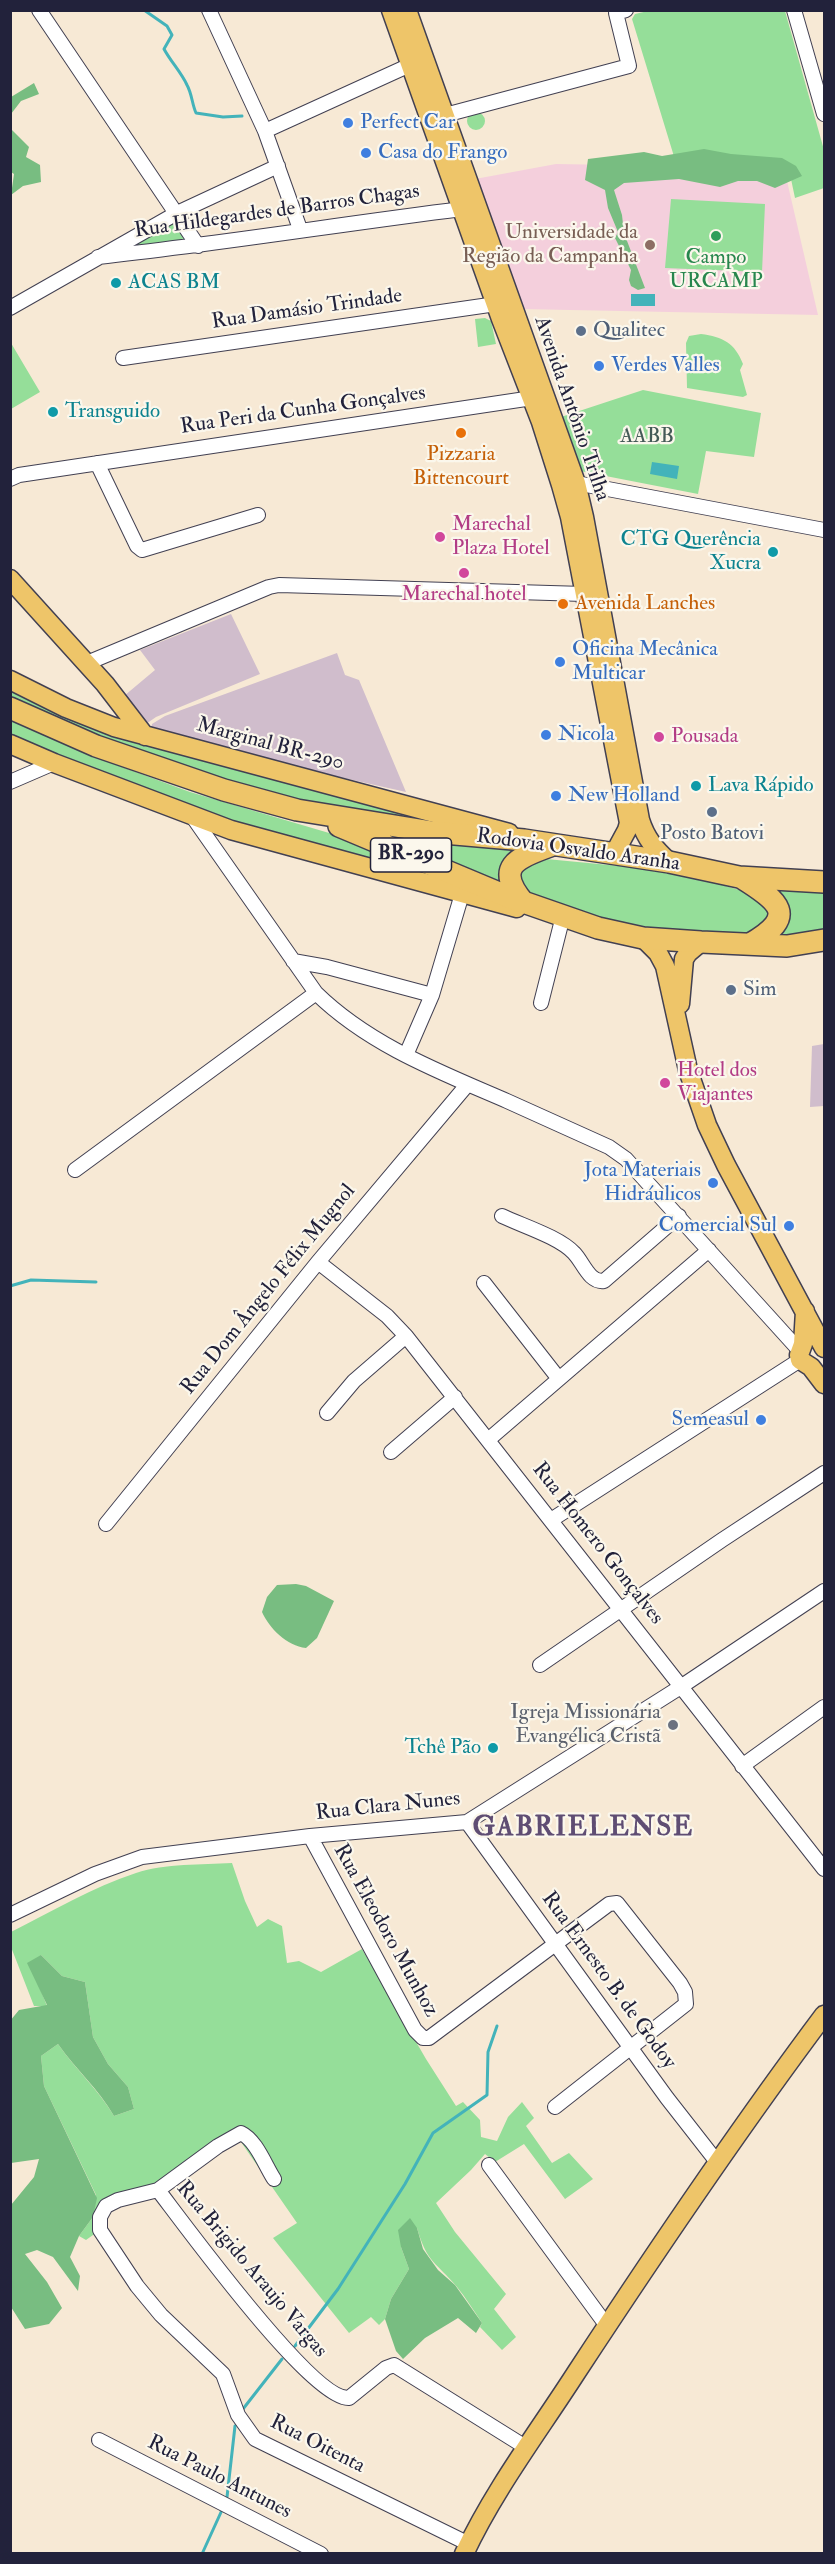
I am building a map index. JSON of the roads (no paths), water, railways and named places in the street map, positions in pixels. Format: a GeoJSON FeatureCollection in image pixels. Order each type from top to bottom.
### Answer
{"type":"FeatureCollection","features":[{"type":"Feature","properties":{"kind":"highway","name":"Rodovia Osvaldo Aranha"},"geometry":{"type":"LineString","coordinates":[[10,708],[96,746],[224,790],[297,810],[432,832],[524,840],[669,862],[739,877],[825,882]]}},
{"type":"Feature","properties":{"kind":"highway","name":"Rodovia Osvaldo Aranha"},"geometry":{"type":"LineString","coordinates":[[297,810],[525,903],[598,928],[643,938],[701,942],[787,946],[825,940]]}},
{"type":"Feature","properties":{"kind":"highway","name":"BR-290"},"geometry":{"type":"LineString","coordinates":[[525,903],[511,885],[509,873],[511,867],[523,856],[553,845]]}},
{"type":"Feature","properties":{"kind":"highway","name":"BR-290"},"geometry":{"type":"LineString","coordinates":[[739,877],[773,899],[779,911],[777,923],[772,929],[750,944]]}},
{"type":"Feature","properties":{"kind":"main road","name":"Avenida Antônio Trilha"},"geometry":{"type":"LineString","coordinates":[[391,10],[496,304],[576,483],[584,517],[634,821]]}},
{"type":"Feature","properties":{"kind":"main road","name":"Avenida Antônio Trilha"},"geometry":{"type":"LineString","coordinates":[[407,10],[445,114],[539,397],[570,516],[584,594],[634,821],[644,832],[653,848],[669,862]]}},
{"type":"Feature","properties":{"kind":"main road"},"geometry":{"type":"LineString","coordinates":[[10,579],[90,667],[146,736]]}},
{"type":"Feature","properties":{"kind":"main road"},"geometry":{"type":"LineString","coordinates":[[89,718],[99,710],[103,700],[90,667]]}},
{"type":"Feature","properties":{"kind":"main road","name":"Marginal BR-290"},"geometry":{"type":"LineString","coordinates":[[10,680],[89,718],[146,736],[435,812],[504,831],[524,840]]}},
{"type":"Feature","properties":{"kind":"main road"},"geometry":{"type":"LineString","coordinates":[[10,744],[231,830],[462,894],[557,915]]}},
{"type":"Feature","properties":{"kind":"main road"},"geometry":{"type":"LineString","coordinates":[[614,854],[634,821]]}},
{"type":"Feature","properties":{"kind":"main road"},"geometry":{"type":"LineString","coordinates":[[643,938],[658,953],[665,966],[688,1071],[707,1125],[726,1165],[805,1310],[812,1353],[825,1384]]}},
{"type":"Feature","properties":{"kind":"main road"},"geometry":{"type":"LineString","coordinates":[[678,1024],[680,982],[684,959],[692,948],[701,942]]}},
{"type":"Feature","properties":{"kind":"main road"},"geometry":{"type":"LineString","coordinates":[[466,2549],[492,2502],[607,2325],[717,2162],[825,2015]]}},
{"type":"Feature","properties":{"kind":"street"},"geometry":{"type":"LineString","coordinates":[[39,10],[198,246]]}},
{"type":"Feature","properties":{"kind":"street"},"geometry":{"type":"LineString","coordinates":[[209,10],[265,131],[300,229]]}},
{"type":"Feature","properties":{"kind":"street"},"geometry":{"type":"LineString","coordinates":[[445,114],[629,66],[616,13],[626,10]]}},
{"type":"Feature","properties":{"kind":"street"},"geometry":{"type":"LineString","coordinates":[[794,10],[823,106]]}},
{"type":"Feature","properties":{"kind":"street"},"geometry":{"type":"LineString","coordinates":[[265,131],[410,64]]}},
{"type":"Feature","properties":{"kind":"street"},"geometry":{"type":"LineString","coordinates":[[12,304],[177,213],[278,166]]}},
{"type":"Feature","properties":{"kind":"street","name":"Rua Hildegardes de Barros Chagas"},"geometry":{"type":"LineString","coordinates":[[98,257],[198,246],[300,229],[462,209]]}},
{"type":"Feature","properties":{"kind":"street","name":"Rua Damásio Trindade"},"geometry":{"type":"LineString","coordinates":[[123,358],[496,304]]}},
{"type":"Feature","properties":{"kind":"street","name":"Rua Peri da Cunha Gonçalves"},"geometry":{"type":"LineString","coordinates":[[10,479],[19,475],[539,397]]}},
{"type":"Feature","properties":{"kind":"street"},"geometry":{"type":"LineString","coordinates":[[97,463],[136,546],[142,550],[258,515]]}},
{"type":"Feature","properties":{"kind":"street"},"geometry":{"type":"LineString","coordinates":[[576,483],[825,530]]}},
{"type":"Feature","properties":{"kind":"street"},"geometry":{"type":"LineString","coordinates":[[90,667],[269,587],[279,585],[584,594]]}},
{"type":"Feature","properties":{"kind":"street"},"geometry":{"type":"LineString","coordinates":[[10,782],[54,763]]}},
{"type":"Feature","properties":{"kind":"street"},"geometry":{"type":"LineString","coordinates":[[192,816],[316,993],[350,1023],[406,1055],[467,1085],[609,1147],[626,1159],[709,1250],[812,1353],[552,1520]]}},
{"type":"Feature","properties":{"kind":"street"},"geometry":{"type":"LineString","coordinates":[[220,855],[219,842],[231,830]]}},
{"type":"Feature","properties":{"kind":"street"},"geometry":{"type":"LineString","coordinates":[[406,1055],[432,995],[462,894]]}},
{"type":"Feature","properties":{"kind":"street"},"geometry":{"type":"LineString","coordinates":[[541,1003],[557,915]]}},
{"type":"Feature","properties":{"kind":"street"},"geometry":{"type":"LineString","coordinates":[[787,946],[805,951],[825,951]]}},
{"type":"Feature","properties":{"kind":"street"},"geometry":{"type":"LineString","coordinates":[[293,961],[327,967],[432,995]]}},
{"type":"Feature","properties":{"kind":"street"},"geometry":{"type":"LineString","coordinates":[[75,1170],[316,993]]}},
{"type":"Feature","properties":{"kind":"street","name":"Rua Dom Ângelo Félix Mugnol"},"geometry":{"type":"LineString","coordinates":[[106,1524],[318,1263],[467,1085]]}},
{"type":"Feature","properties":{"kind":"street"},"geometry":{"type":"LineString","coordinates":[[502,1216],[564,1245],[574,1253],[593,1278],[604,1281],[679,1216]]}},
{"type":"Feature","properties":{"kind":"street"},"geometry":{"type":"LineString","coordinates":[[488,1440],[709,1250]]}},
{"type":"Feature","properties":{"kind":"street","name":"Rua Homero Gonçalves"},"geometry":{"type":"LineString","coordinates":[[318,1263],[387,1316],[406,1336],[682,1686],[742,1766],[823,1864]]}},
{"type":"Feature","properties":{"kind":"street"},"geometry":{"type":"LineString","coordinates":[[484,1283],[559,1379]]}},
{"type":"Feature","properties":{"kind":"street"},"geometry":{"type":"LineString","coordinates":[[327,1413],[354,1381],[406,1336]]}},
{"type":"Feature","properties":{"kind":"street"},"geometry":{"type":"LineString","coordinates":[[391,1452],[455,1398]]}},
{"type":"Feature","properties":{"kind":"street"},"geometry":{"type":"LineString","coordinates":[[540,1665],[621,1608],[825,1473]]}},
{"type":"Feature","properties":{"kind":"street","name":"Rua Clara Nunes"},"geometry":{"type":"LineString","coordinates":[[10,1915],[95,1874],[142,1857],[310,1836],[466,1822],[682,1686],[825,1591]]}},
{"type":"Feature","properties":{"kind":"street"},"geometry":{"type":"LineString","coordinates":[[742,1766],[825,1707]]}},
{"type":"Feature","properties":{"kind":"street","name":"Rua Ernesto B. de Godoy"},"geometry":{"type":"LineString","coordinates":[[466,1822],[717,2162]]}},
{"type":"Feature","properties":{"kind":"street","name":"Rua Eleodoro Munhoz"},"geometry":{"type":"LineString","coordinates":[[310,1836],[416,2030],[423,2038],[429,2038],[554,1943]]}},
{"type":"Feature","properties":{"kind":"street"},"geometry":{"type":"LineString","coordinates":[[554,1943],[609,1904],[617,1903],[680,1983],[687,1999],[686,2004],[632,2049],[555,2107]]}},
{"type":"Feature","properties":{"kind":"street"},"geometry":{"type":"LineString","coordinates":[[158,2190],[218,2146],[241,2133],[254,2146],[274,2179]]}},
{"type":"Feature","properties":{"kind":"street"},"geometry":{"type":"LineString","coordinates":[[489,2165],[607,2325]]}},
{"type":"Feature","properties":{"kind":"street","name":"Rua Brigido Araujo Vargas"},"geometry":{"type":"LineString","coordinates":[[118,2200],[158,2190],[267,2327],[317,2382],[343,2398],[349,2398],[386,2368],[394,2365],[527,2448]]}},
{"type":"Feature","properties":{"kind":"street","name":"Rua Oitenta"},"geometry":{"type":"LineString","coordinates":[[118,2200],[106,2206],[100,2217],[100,2230],[137,2286],[161,2315],[223,2374],[238,2415],[255,2439],[466,2549]]}},
{"type":"Feature","properties":{"kind":"street","name":"Rua Paulo Antunes"},"geometry":{"type":"LineString","coordinates":[[99,2440],[321,2553]]}},
{"type":"Feature","properties":{"kind":"water"},"geometry":{"type":"Polygon","coordinates":[[[631,294],[655,294],[655,306],[631,306],[631,294]]]}},
{"type":"Feature","properties":{"kind":"water"},"geometry":{"type":"Polygon","coordinates":[[[652,462],[679,466],[677,479],[650,474],[652,462]]]}},
{"type":"Feature","properties":{"kind":"waterway"},"geometry":{"type":"LineString","coordinates":[[144,10],[167,26],[172,35],[164,49],[187,85],[196,113],[223,117],[242,116]]}},
{"type":"Feature","properties":{"kind":"waterway"},"geometry":{"type":"LineString","coordinates":[[10,1286],[31,1280],[96,1282]]}},
{"type":"Feature","properties":{"kind":"waterway"},"geometry":{"type":"LineString","coordinates":[[295,2346],[338,2289],[405,2184],[433,2133],[487,2095],[488,2052],[497,2026]]}},
{"type":"Feature","properties":{"kind":"waterway"},"geometry":{"type":"LineString","coordinates":[[243,2409],[282,2359]]}},
{"type":"Feature","properties":{"kind":"waterway"},"geometry":{"type":"LineString","coordinates":[[227,2497],[235,2426]]}},
{"type":"Feature","properties":{"kind":"waterway"},"geometry":{"type":"LineString","coordinates":[[202,2554],[222,2510]]}},
{"type":"Feature","properties":{"kind":"place","name":"Perfect Car"},"geometry":{"type":"Point","coordinates":[348,123]}},
{"type":"Feature","properties":{"kind":"place","name":"Casa do Frango"},"geometry":{"type":"Point","coordinates":[366,153]}},
{"type":"Feature","properties":{"kind":"place","name":"Campo URCAMP"},"geometry":{"type":"Point","coordinates":[716,236]}},
{"type":"Feature","properties":{"kind":"place","name":"Universidade da Região da Campanha"},"geometry":{"type":"Point","coordinates":[650,245]}},
{"type":"Feature","properties":{"kind":"place","name":"ACAS BM"},"geometry":{"type":"Point","coordinates":[116,283]}},
{"type":"Feature","properties":{"kind":"place","name":"Qualitec"},"geometry":{"type":"Point","coordinates":[581,331]}},
{"type":"Feature","properties":{"kind":"place","name":"Verdes Valles"},"geometry":{"type":"Point","coordinates":[599,366]}},
{"type":"Feature","properties":{"kind":"place","name":"Transguido"},"geometry":{"type":"Point","coordinates":[53,412]}},
{"type":"Feature","properties":{"kind":"place","name":"Pizzaria Bittencourt"},"geometry":{"type":"Point","coordinates":[461,433]}},
{"type":"Feature","properties":{"kind":"place","name":"Marechal Plaza Hotel"},"geometry":{"type":"Point","coordinates":[440,537]}},
{"type":"Feature","properties":{"kind":"place","name":"CTG Querência Xucra"},"geometry":{"type":"Point","coordinates":[773,552]}},
{"type":"Feature","properties":{"kind":"place","name":"Marechal hotel"},"geometry":{"type":"Point","coordinates":[464,573]}},
{"type":"Feature","properties":{"kind":"place","name":"Avenida Lanches"},"geometry":{"type":"Point","coordinates":[563,604]}},
{"type":"Feature","properties":{"kind":"place","name":"Oficina Mecânica Multicar"},"geometry":{"type":"Point","coordinates":[560,662]}},
{"type":"Feature","properties":{"kind":"place","name":"Nicola"},"geometry":{"type":"Point","coordinates":[546,735]}},
{"type":"Feature","properties":{"kind":"place","name":"Pousada"},"geometry":{"type":"Point","coordinates":[659,737]}},
{"type":"Feature","properties":{"kind":"place","name":"Lava Rápido"},"geometry":{"type":"Point","coordinates":[696,786]}},
{"type":"Feature","properties":{"kind":"place","name":"New Holland"},"geometry":{"type":"Point","coordinates":[556,796]}},
{"type":"Feature","properties":{"kind":"place","name":"Posto Batovi"},"geometry":{"type":"Point","coordinates":[712,812]}},
{"type":"Feature","properties":{"kind":"place","name":"Sim"},"geometry":{"type":"Point","coordinates":[731,990]}},
{"type":"Feature","properties":{"kind":"place","name":"Hotel dos Viajantes"},"geometry":{"type":"Point","coordinates":[665,1083]}},
{"type":"Feature","properties":{"kind":"place","name":"Jota Materiais Hidráulicos"},"geometry":{"type":"Point","coordinates":[713,1183]}},
{"type":"Feature","properties":{"kind":"place","name":"Comercial Sul"},"geometry":{"type":"Point","coordinates":[789,1226]}},
{"type":"Feature","properties":{"kind":"place","name":"Semeasul"},"geometry":{"type":"Point","coordinates":[761,1420]}},
{"type":"Feature","properties":{"kind":"place","name":"Igreja Missionária Evangélica Cristã"},"geometry":{"type":"Point","coordinates":[673,1725]}},
{"type":"Feature","properties":{"kind":"place","name":"Tchê Pão"},"geometry":{"type":"Point","coordinates":[493,1748]}},
{"type":"Feature","properties":{"kind":"district","name":"GABRIELENSE"},"geometry":{"type":"Point","coordinates":[583,1829]}},
{"type":"Feature","properties":{"kind":"park label","name":"AABB"},"geometry":{"type":"Point","coordinates":[647,437]}}]}
